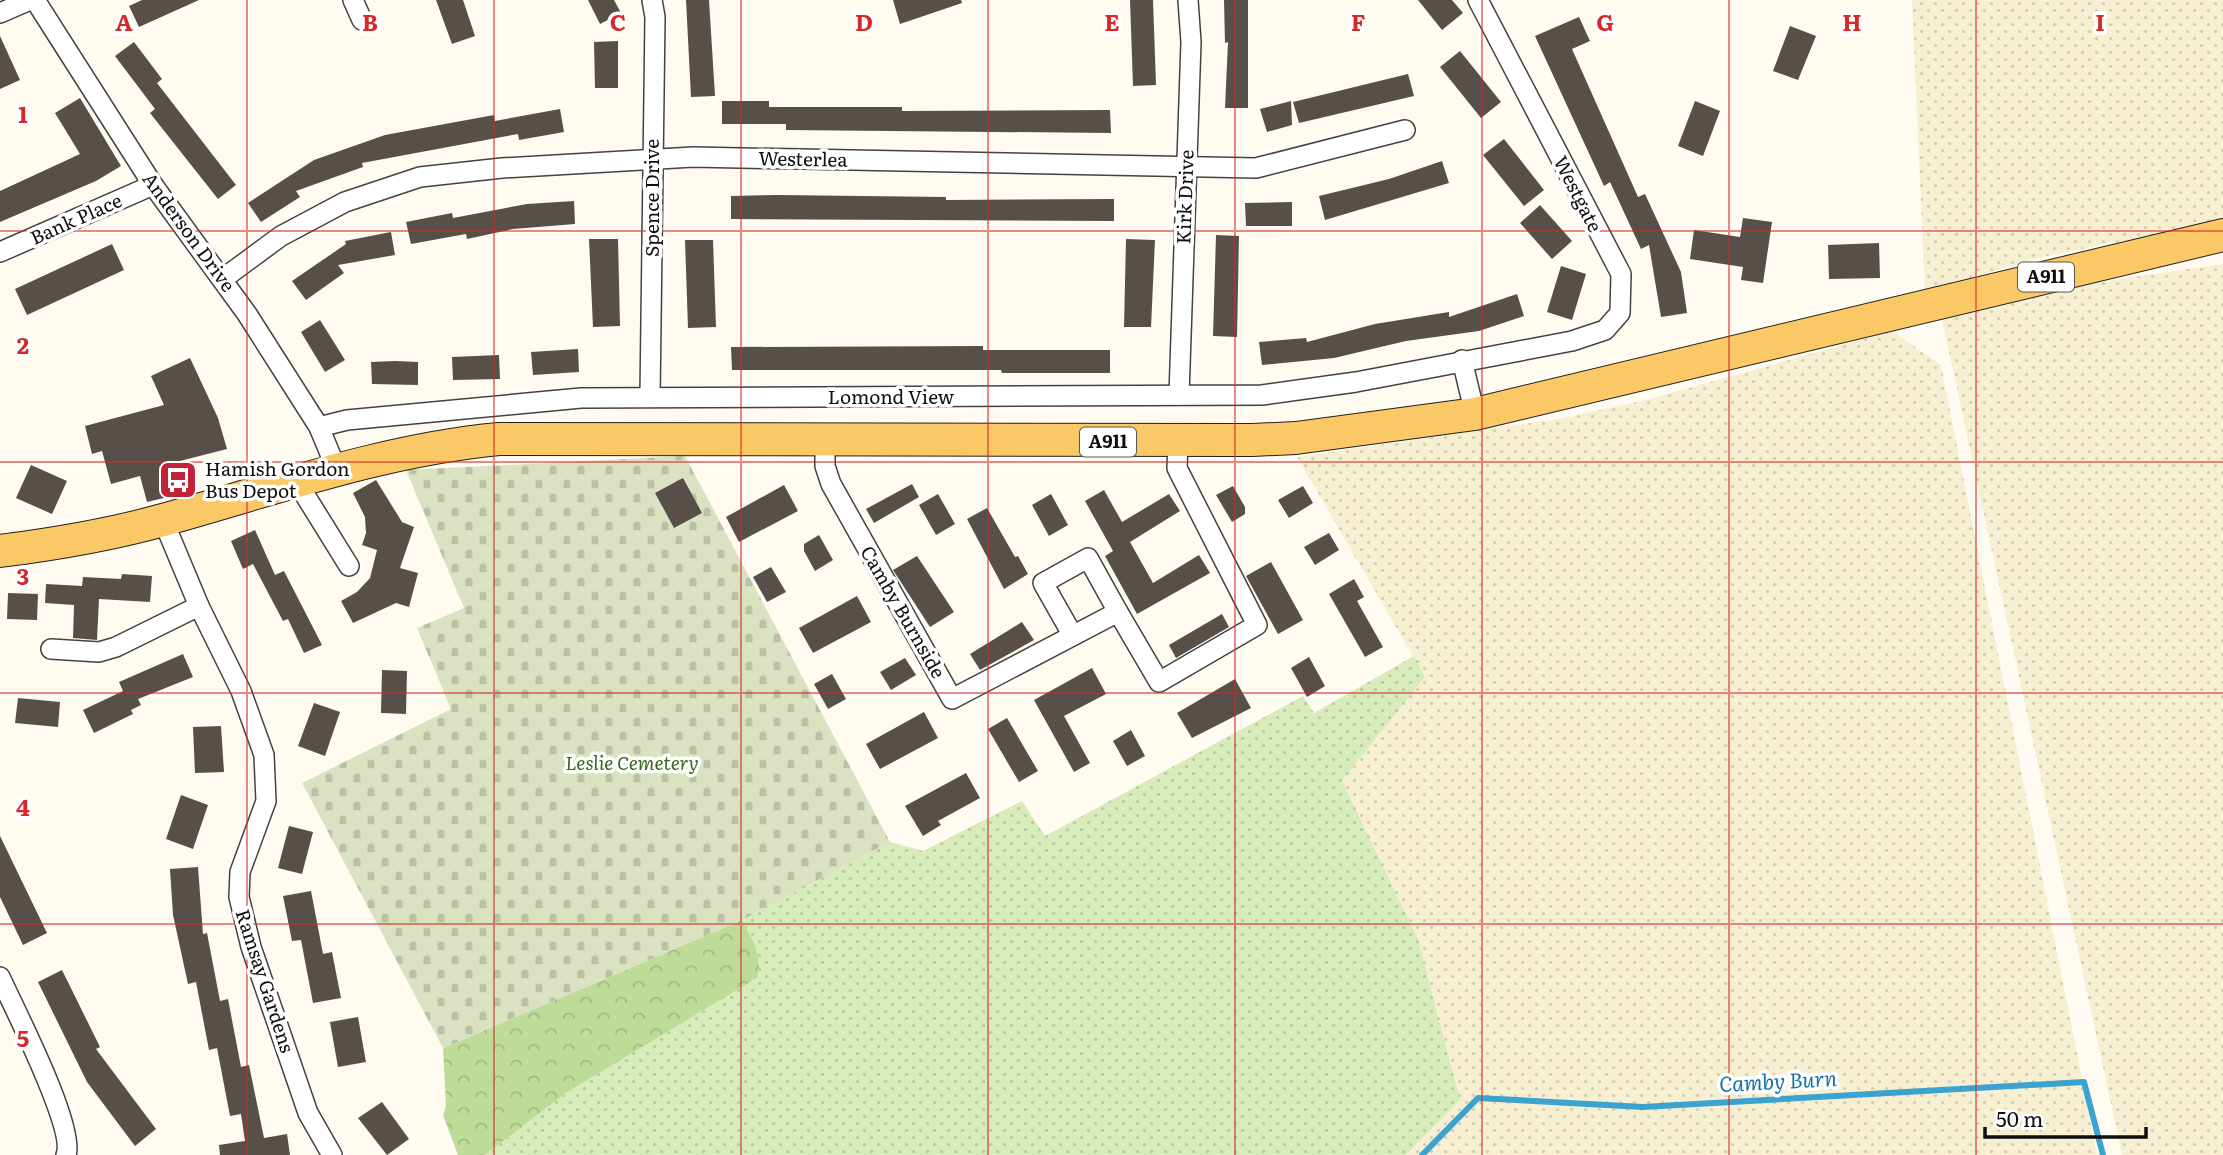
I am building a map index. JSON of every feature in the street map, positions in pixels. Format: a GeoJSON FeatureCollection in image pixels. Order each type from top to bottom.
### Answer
{"type":"FeatureCollection","features":[{"type":"Feature","properties":{"kind":"main road","name":"A911"},"geometry":{"type":"LineString","coordinates":[[4,545],[88,538],[163,520],[336,468],[413,450],[499,439],[825,438],[1178,442],[1296,438],[1475,414],[2223,235]]}},
{"type":"Feature","properties":{"kind":"street"},"geometry":{"type":"LineString","coordinates":[[353,0],[362,20]]}},
{"type":"Feature","properties":{"kind":"street","name":"Spence Drive"},"geometry":{"type":"LineString","coordinates":[[650,396],[655,17],[652,0]]}},
{"type":"Feature","properties":{"kind":"street","name":"Kirk Drive"},"geometry":{"type":"LineString","coordinates":[[1179,395],[1191,41],[1188,0]]}},
{"type":"Feature","properties":{"kind":"street","name":"Westgate"},"geometry":{"type":"LineString","coordinates":[[1478,0],[1621,274],[1620,313],[1605,330],[1572,341],[1541,345]]}},
{"type":"Feature","properties":{"kind":"street"},"geometry":{"type":"LineString","coordinates":[[0,13],[38,1]]}},
{"type":"Feature","properties":{"kind":"street","name":"Anderson Drive"},"geometry":{"type":"LineString","coordinates":[[38,1],[153,185],[224,278],[319,426],[336,468]]}},
{"type":"Feature","properties":{"kind":"street","name":"Westerlea"},"geometry":{"type":"LineString","coordinates":[[224,278],[281,236],[345,202],[420,177],[502,168],[652,158],[1256,168],[1405,130]]}},
{"type":"Feature","properties":{"kind":"street","name":"Bank Place"},"geometry":{"type":"LineString","coordinates":[[0,252],[153,185]]}},
{"type":"Feature","properties":{"kind":"street","name":"Lomond View"},"geometry":{"type":"LineString","coordinates":[[319,426],[347,420],[487,406],[650,396],[1262,395],[1356,382],[1541,345]]}},
{"type":"Feature","properties":{"kind":"street"},"geometry":{"type":"LineString","coordinates":[[1462,360],[1475,414]]}},
{"type":"Feature","properties":{"kind":"street","name":"Camby Burnside"},"geometry":{"type":"LineString","coordinates":[[825,438],[825,466],[831,484],[952,699],[1118,612]]}},
{"type":"Feature","properties":{"kind":"street"},"geometry":{"type":"LineString","coordinates":[[1072,634],[1043,583],[1088,558],[1159,682],[1257,625],[1177,468],[1178,442]]}},
{"type":"Feature","properties":{"kind":"street"},"geometry":{"type":"LineString","coordinates":[[295,479],[349,566]]}},
{"type":"Feature","properties":{"kind":"street","name":"Ramsay Gardens"},"geometry":{"type":"LineString","coordinates":[[163,520],[241,691],[264,755],[266,801],[240,872],[239,897],[251,947],[308,1113],[332,1155]]}},
{"type":"Feature","properties":{"kind":"street"},"geometry":{"type":"LineString","coordinates":[[51,649],[99,652],[116,647],[200,606]]}},
{"type":"Feature","properties":{"kind":"street"},"geometry":{"type":"LineString","coordinates":[[0,977],[60,1110],[69,1147],[66,1155]]}},
{"type":"Feature","properties":{"kind":"shaded area"},"geometry":{"type":"Polygon","coordinates":[[[1912,0],[2223,0],[2223,221],[2038,258],[1925,292],[1912,0]]]}},
{"type":"Feature","properties":{"kind":"shaded area"},"geometry":{"type":"Polygon","coordinates":[[[2223,264],[2223,1155],[2122,1155],[1939,305],[2223,264]]]}},
{"type":"Feature","properties":{"kind":"shaded area"},"geometry":{"type":"Polygon","coordinates":[[[1892,331],[1941,365],[2097,1155],[1406,1155],[1460,1100],[1418,939],[1342,781],[1425,677],[1297,457],[1564,418],[1646,400],[1892,331]]]}},
{"type":"Feature","properties":{"kind":"green space","name":"Leslie Cemetery"},"geometry":{"type":"Polygon","coordinates":[[[685,456],[890,842],[742,920],[443,1048],[302,783],[451,709],[417,628],[464,608],[406,470],[685,456]]]}},
{"type":"Feature","properties":{"kind":"green space"},"geometry":{"type":"Polygon","coordinates":[[[1414,656],[1425,677],[1342,781],[1418,939],[1460,1100],[1406,1155],[485,1155],[566,1093],[757,978],[758,955],[742,920],[890,842],[923,851],[1022,801],[1045,836],[1303,696],[1314,713],[1414,656]]]}},
{"type":"Feature","properties":{"kind":"green space"},"geometry":{"type":"Polygon","coordinates":[[[742,920],[758,955],[757,978],[566,1093],[485,1155],[458,1155],[443,1115],[446,1106],[443,1048],[742,920]]]}},
{"type":"Feature","properties":{"kind":"building"},"geometry":{"type":"Polygon","coordinates":[[[142,0],[199,0],[139,27],[129,6],[142,0]]]}},
{"type":"Feature","properties":{"kind":"building"},"geometry":{"type":"Polygon","coordinates":[[[436,0],[463,0],[475,36],[452,44],[436,0]]]}},
{"type":"Feature","properties":{"kind":"building"},"geometry":{"type":"Polygon","coordinates":[[[588,0],[614,0],[621,13],[600,24],[588,0]]]}},
{"type":"Feature","properties":{"kind":"building"},"geometry":{"type":"Polygon","coordinates":[[[686,0],[709,0],[715,96],[691,97],[686,0]]]}},
{"type":"Feature","properties":{"kind":"building"},"geometry":{"type":"Polygon","coordinates":[[[893,0],[961,0],[962,3],[900,24],[893,0]]]}},
{"type":"Feature","properties":{"kind":"building"},"geometry":{"type":"Polygon","coordinates":[[[1130,0],[1153,0],[1156,85],[1133,86],[1130,0]]]}},
{"type":"Feature","properties":{"kind":"building"},"geometry":{"type":"Polygon","coordinates":[[[1224,0],[1248,0],[1248,108],[1225,108],[1228,42],[1225,43],[1224,0]]]}},
{"type":"Feature","properties":{"kind":"building"},"geometry":{"type":"Polygon","coordinates":[[[1418,0],[1452,0],[1463,13],[1442,30],[1418,0]]]}},
{"type":"Feature","properties":{"kind":"building"},"geometry":{"type":"Polygon","coordinates":[[[1579,17],[1590,41],[1572,49],[1638,197],[1645,194],[1681,272],[1687,313],[1661,317],[1649,245],[1641,249],[1610,182],[1604,186],[1535,36],[1579,17]]]}},
{"type":"Feature","properties":{"kind":"building"},"geometry":{"type":"Polygon","coordinates":[[[1790,26],[1816,36],[1798,80],[1773,71],[1790,26]]]}},
{"type":"Feature","properties":{"kind":"building"},"geometry":{"type":"Polygon","coordinates":[[[0,36],[20,80],[0,89],[0,36]]]}},
{"type":"Feature","properties":{"kind":"building"},"geometry":{"type":"Polygon","coordinates":[[[618,41],[618,88],[595,88],[594,42],[618,41]]]}},
{"type":"Feature","properties":{"kind":"building"},"geometry":{"type":"Polygon","coordinates":[[[134,42],[162,79],[157,83],[236,185],[218,199],[150,113],[155,109],[115,56],[134,42]]]}},
{"type":"Feature","properties":{"kind":"building"},"geometry":{"type":"Polygon","coordinates":[[[1460,51],[1501,102],[1481,118],[1440,67],[1460,51]]]}},
{"type":"Feature","properties":{"kind":"building"},"geometry":{"type":"Polygon","coordinates":[[[1408,74],[1414,96],[1299,123],[1293,102],[1408,74]]]}},
{"type":"Feature","properties":{"kind":"building"},"geometry":{"type":"Polygon","coordinates":[[[80,98],[121,166],[96,181],[0,222],[0,191],[80,154],[55,113],[80,98]]]}},
{"type":"Feature","properties":{"kind":"building"},"geometry":{"type":"Polygon","coordinates":[[[722,101],[769,101],[769,107],[902,107],[902,111],[1110,110],[1111,133],[786,130],[786,124],[722,124],[722,101]]]}},
{"type":"Feature","properties":{"kind":"building"},"geometry":{"type":"Polygon","coordinates":[[[1291,101],[1292,125],[1267,132],[1260,109],[1291,101]]]}},
{"type":"Feature","properties":{"kind":"building"},"geometry":{"type":"Polygon","coordinates":[[[1695,101],[1720,111],[1703,156],[1678,146],[1695,101]]]}},
{"type":"Feature","properties":{"kind":"building"},"geometry":{"type":"Polygon","coordinates":[[[560,109],[564,132],[519,140],[518,134],[362,163],[363,167],[296,191],[300,197],[261,222],[248,203],[314,160],[385,135],[494,115],[495,121],[560,109]]]}},
{"type":"Feature","properties":{"kind":"building"},"geometry":{"type":"Polygon","coordinates":[[[1504,139],[1544,190],[1524,206],[1483,155],[1504,139]]]}},
{"type":"Feature","properties":{"kind":"building"},"geometry":{"type":"Polygon","coordinates":[[[1442,161],[1449,183],[1325,220],[1319,196],[1389,179],[1442,161]]]}},
{"type":"Feature","properties":{"kind":"building"},"geometry":{"type":"Polygon","coordinates":[[[731,196],[946,197],[946,200],[1114,199],[1114,221],[731,219],[731,196]]]}},
{"type":"Feature","properties":{"kind":"building"},"geometry":{"type":"Polygon","coordinates":[[[574,201],[575,224],[513,229],[467,239],[466,234],[411,244],[406,222],[452,213],[453,218],[527,204],[574,201]]]}},
{"type":"Feature","properties":{"kind":"building"},"geometry":{"type":"Polygon","coordinates":[[[1292,202],[1292,226],[1246,226],[1245,203],[1292,202]]]}},
{"type":"Feature","properties":{"kind":"building"},"geometry":{"type":"Polygon","coordinates":[[[1540,205],[1572,241],[1552,259],[1520,223],[1540,205]]]}},
{"type":"Feature","properties":{"kind":"building"},"geometry":{"type":"Polygon","coordinates":[[[1743,218],[1772,222],[1763,283],[1741,280],[1743,267],[1690,259],[1694,230],[1740,237],[1743,218]]]}},
{"type":"Feature","properties":{"kind":"building"},"geometry":{"type":"Polygon","coordinates":[[[391,232],[395,255],[338,265],[344,273],[306,300],[292,281],[346,244],[345,241],[391,232]]]}},
{"type":"Feature","properties":{"kind":"building"},"geometry":{"type":"Polygon","coordinates":[[[1216,235],[1239,236],[1237,337],[1213,336],[1216,235]]]}},
{"type":"Feature","properties":{"kind":"building"},"geometry":{"type":"Polygon","coordinates":[[[589,239],[618,239],[620,326],[593,327],[589,239]]]}},
{"type":"Feature","properties":{"kind":"building"},"geometry":{"type":"Polygon","coordinates":[[[1126,239],[1155,240],[1151,327],[1124,327],[1126,239]]]}},
{"type":"Feature","properties":{"kind":"building"},"geometry":{"type":"Polygon","coordinates":[[[685,240],[713,240],[716,327],[688,328],[685,240]]]}},
{"type":"Feature","properties":{"kind":"building"},"geometry":{"type":"Polygon","coordinates":[[[1879,243],[1880,278],[1829,279],[1828,245],[1879,243]]]}},
{"type":"Feature","properties":{"kind":"building"},"geometry":{"type":"Polygon","coordinates":[[[112,244],[124,270],[27,315],[15,289],[112,244]]]}},
{"type":"Feature","properties":{"kind":"building"},"geometry":{"type":"Polygon","coordinates":[[[1561,266],[1586,274],[1572,320],[1547,312],[1561,266]]]}},
{"type":"Feature","properties":{"kind":"building"},"geometry":{"type":"Polygon","coordinates":[[[1517,294],[1524,316],[1479,331],[1406,341],[1334,358],[1262,365],[1259,342],[1306,338],[1307,342],[1375,324],[1449,312],[1449,317],[1517,294]]]}},
{"type":"Feature","properties":{"kind":"building"},"geometry":{"type":"Polygon","coordinates":[[[320,320],[345,360],[325,372],[301,332],[320,320]]]}},
{"type":"Feature","properties":{"kind":"building"},"geometry":{"type":"Polygon","coordinates":[[[983,346],[983,350],[1110,350],[1110,373],[1002,373],[1001,370],[732,370],[731,347],[983,346]]]}},
{"type":"Feature","properties":{"kind":"building"},"geometry":{"type":"Polygon","coordinates":[[[578,349],[579,372],[533,375],[531,352],[578,349]]]}},
{"type":"Feature","properties":{"kind":"building"},"geometry":{"type":"Polygon","coordinates":[[[499,355],[500,379],[453,380],[452,357],[499,355]]]}},
{"type":"Feature","properties":{"kind":"building"},"geometry":{"type":"Polygon","coordinates":[[[190,358],[218,418],[227,449],[176,462],[185,493],[147,502],[140,476],[111,484],[102,451],[92,454],[85,426],[164,405],[151,376],[190,358]]]}},
{"type":"Feature","properties":{"kind":"building"},"geometry":{"type":"Polygon","coordinates":[[[371,362],[418,362],[418,385],[372,384],[371,362]]]}},
{"type":"Feature","properties":{"kind":"building"},"geometry":{"type":"Polygon","coordinates":[[[31,465],[67,481],[52,514],[16,498],[31,465]]]}},
{"type":"Feature","properties":{"kind":"building"},"geometry":{"type":"Polygon","coordinates":[[[683,478],[702,513],[674,528],[655,493],[683,478]]]}},
{"type":"Feature","properties":{"kind":"building"},"geometry":{"type":"Polygon","coordinates":[[[376,480],[402,522],[414,527],[400,568],[418,573],[409,607],[396,603],[353,623],[341,601],[357,592],[370,578],[377,550],[362,545],[366,533],[365,517],[353,493],[376,480]]]}},
{"type":"Feature","properties":{"kind":"building"},"geometry":{"type":"Polygon","coordinates":[[[912,484],[919,497],[874,523],[866,509],[912,484]]]}},
{"type":"Feature","properties":{"kind":"building"},"geometry":{"type":"Polygon","coordinates":[[[784,485],[798,511],[739,542],[726,517],[784,485]]]}},
{"type":"Feature","properties":{"kind":"building"},"geometry":{"type":"Polygon","coordinates":[[[1233,486],[1245,507],[1245,514],[1232,522],[1216,495],[1233,486]]]}},
{"type":"Feature","properties":{"kind":"building"},"geometry":{"type":"Polygon","coordinates":[[[1303,486],[1313,503],[1289,518],[1278,500],[1303,486]]]}},
{"type":"Feature","properties":{"kind":"building"},"geometry":{"type":"Polygon","coordinates":[[[1104,490],[1122,522],[1169,494],[1180,511],[1130,542],[1153,583],[1199,555],[1210,573],[1137,614],[1105,556],[1113,551],[1085,501],[1104,490]]]}},
{"type":"Feature","properties":{"kind":"building"},"geometry":{"type":"Polygon","coordinates":[[[938,494],[955,524],[936,535],[919,505],[938,494]]]}},
{"type":"Feature","properties":{"kind":"building"},"geometry":{"type":"Polygon","coordinates":[[[1051,494],[1068,525],[1049,536],[1032,505],[1051,494]]]}},
{"type":"Feature","properties":{"kind":"building"},"geometry":{"type":"Polygon","coordinates":[[[987,508],[1028,574],[1004,589],[967,519],[987,508]]]}},
{"type":"Feature","properties":{"kind":"building"},"geometry":{"type":"Polygon","coordinates":[[[255,530],[275,575],[284,571],[322,645],[304,653],[288,619],[283,621],[253,564],[243,569],[231,541],[255,530]]]}},
{"type":"Feature","properties":{"kind":"building"},"geometry":{"type":"Polygon","coordinates":[[[1329,533],[1339,550],[1315,565],[1304,547],[1329,533]]]}},
{"type":"Feature","properties":{"kind":"building"},"geometry":{"type":"Polygon","coordinates":[[[819,535],[833,560],[815,571],[804,551],[804,544],[819,535]]]}},
{"type":"Feature","properties":{"kind":"building"},"geometry":{"type":"Polygon","coordinates":[[[917,556],[954,612],[930,627],[893,570],[917,556]]]}},
{"type":"Feature","properties":{"kind":"building"},"geometry":{"type":"Polygon","coordinates":[[[1271,562],[1303,620],[1278,634],[1246,576],[1271,562]]]}},
{"type":"Feature","properties":{"kind":"building"},"geometry":{"type":"Polygon","coordinates":[[[771,567],[786,592],[767,602],[753,577],[771,567]]]}},
{"type":"Feature","properties":{"kind":"building"},"geometry":{"type":"Polygon","coordinates":[[[122,574],[152,576],[150,602],[99,599],[97,640],[73,638],[74,605],[45,603],[46,584],[82,586],[83,577],[121,579],[122,574]]]}},
{"type":"Feature","properties":{"kind":"building"},"geometry":{"type":"Polygon","coordinates":[[[1354,579],[1364,597],[1357,601],[1383,647],[1365,657],[1329,594],[1354,579]]]}},
{"type":"Feature","properties":{"kind":"building"},"geometry":{"type":"Polygon","coordinates":[[[8,593],[38,594],[37,620],[7,619],[8,593]]]}},
{"type":"Feature","properties":{"kind":"building"},"geometry":{"type":"Polygon","coordinates":[[[857,596],[871,622],[813,653],[799,628],[857,596]]]}},
{"type":"Feature","properties":{"kind":"building"},"geometry":{"type":"Polygon","coordinates":[[[1222,614],[1229,627],[1176,658],[1169,645],[1222,614]]]}},
{"type":"Feature","properties":{"kind":"building"},"geometry":{"type":"Polygon","coordinates":[[[1022,622],[1034,640],[980,670],[970,654],[1022,622]]]}},
{"type":"Feature","properties":{"kind":"building"},"geometry":{"type":"Polygon","coordinates":[[[183,654],[193,677],[138,699],[141,705],[131,710],[133,714],[94,733],[83,710],[123,691],[119,682],[183,654]]]}},
{"type":"Feature","properties":{"kind":"building"},"geometry":{"type":"Polygon","coordinates":[[[1309,657],[1325,686],[1307,697],[1291,668],[1309,657]]]}},
{"type":"Feature","properties":{"kind":"building"},"geometry":{"type":"Polygon","coordinates":[[[905,658],[916,675],[891,690],[880,672],[905,658]]]}},
{"type":"Feature","properties":{"kind":"building"},"geometry":{"type":"Polygon","coordinates":[[[1092,668],[1106,694],[1064,716],[1090,763],[1074,772],[1034,700],[1092,668]]]}},
{"type":"Feature","properties":{"kind":"building"},"geometry":{"type":"Polygon","coordinates":[[[382,670],[407,671],[406,714],[381,713],[382,670]]]}},
{"type":"Feature","properties":{"kind":"building"},"geometry":{"type":"Polygon","coordinates":[[[832,674],[846,699],[828,709],[814,684],[832,674]]]}},
{"type":"Feature","properties":{"kind":"building"},"geometry":{"type":"Polygon","coordinates":[[[1235,679],[1251,708],[1192,738],[1177,713],[1235,679]]]}},
{"type":"Feature","properties":{"kind":"building"},"geometry":{"type":"Polygon","coordinates":[[[18,698],[60,702],[58,727],[15,723],[18,698]]]}},
{"type":"Feature","properties":{"kind":"building"},"geometry":{"type":"Polygon","coordinates":[[[314,703],[340,712],[325,756],[298,746],[314,703]]]}},
{"type":"Feature","properties":{"kind":"building"},"geometry":{"type":"Polygon","coordinates":[[[924,712],[938,738],[880,769],[866,744],[924,712]]]}},
{"type":"Feature","properties":{"kind":"building"},"geometry":{"type":"Polygon","coordinates":[[[1007,718],[1038,771],[1019,782],[988,729],[1007,718]]]}},
{"type":"Feature","properties":{"kind":"building"},"geometry":{"type":"Polygon","coordinates":[[[221,726],[224,772],[195,773],[193,727],[221,726]]]}},
{"type":"Feature","properties":{"kind":"building"},"geometry":{"type":"Polygon","coordinates":[[[1131,730],[1145,756],[1127,766],[1113,741],[1131,730]]]}},
{"type":"Feature","properties":{"kind":"building"},"geometry":{"type":"Polygon","coordinates":[[[966,773],[980,798],[938,821],[941,825],[923,836],[905,806],[966,773]]]}},
{"type":"Feature","properties":{"kind":"building"},"geometry":{"type":"Polygon","coordinates":[[[181,795],[208,805],[193,849],[166,839],[181,795]]]}},
{"type":"Feature","properties":{"kind":"building"},"geometry":{"type":"Polygon","coordinates":[[[289,826],[313,832],[302,874],[278,868],[289,826]]]}},
{"type":"Feature","properties":{"kind":"building"},"geometry":{"type":"Polygon","coordinates":[[[0,836],[47,933],[23,945],[0,897],[0,836]]]}},
{"type":"Feature","properties":{"kind":"building"},"geometry":{"type":"Polygon","coordinates":[[[198,867],[203,934],[207,933],[220,1001],[228,999],[241,1067],[249,1065],[264,1138],[287,1134],[290,1155],[220,1155],[219,1145],[245,1141],[241,1114],[230,1116],[217,1048],[209,1050],[196,982],[188,984],[173,915],[170,869],[198,867]]]}},
{"type":"Feature","properties":{"kind":"building"},"geometry":{"type":"Polygon","coordinates":[[[311,891],[323,954],[332,952],[341,998],[313,1003],[301,940],[292,941],[283,896],[311,891]]]}},
{"type":"Feature","properties":{"kind":"building"},"geometry":{"type":"Polygon","coordinates":[[[62,970],[100,1047],[96,1049],[156,1129],[135,1146],[87,1082],[38,982],[62,970]]]}},
{"type":"Feature","properties":{"kind":"building"},"geometry":{"type":"Polygon","coordinates":[[[358,1017],[366,1062],[338,1067],[330,1022],[358,1017]]]}},
{"type":"Feature","properties":{"kind":"building"},"geometry":{"type":"Polygon","coordinates":[[[382,1102],[409,1139],[387,1155],[358,1118],[382,1102]]]}},
{"type":"Feature","properties":{"kind":"waterway","name":"Camby Burn"},"geometry":{"type":"LineString","coordinates":[[1422,1155],[1478,1098],[1643,1107],[2084,1082],[2103,1155]]}},
{"type":"Feature","properties":{"kind":"place","name":"Hamish Gordon Bus Depot"},"geometry":{"type":"Point","coordinates":[178,480]}}]}
